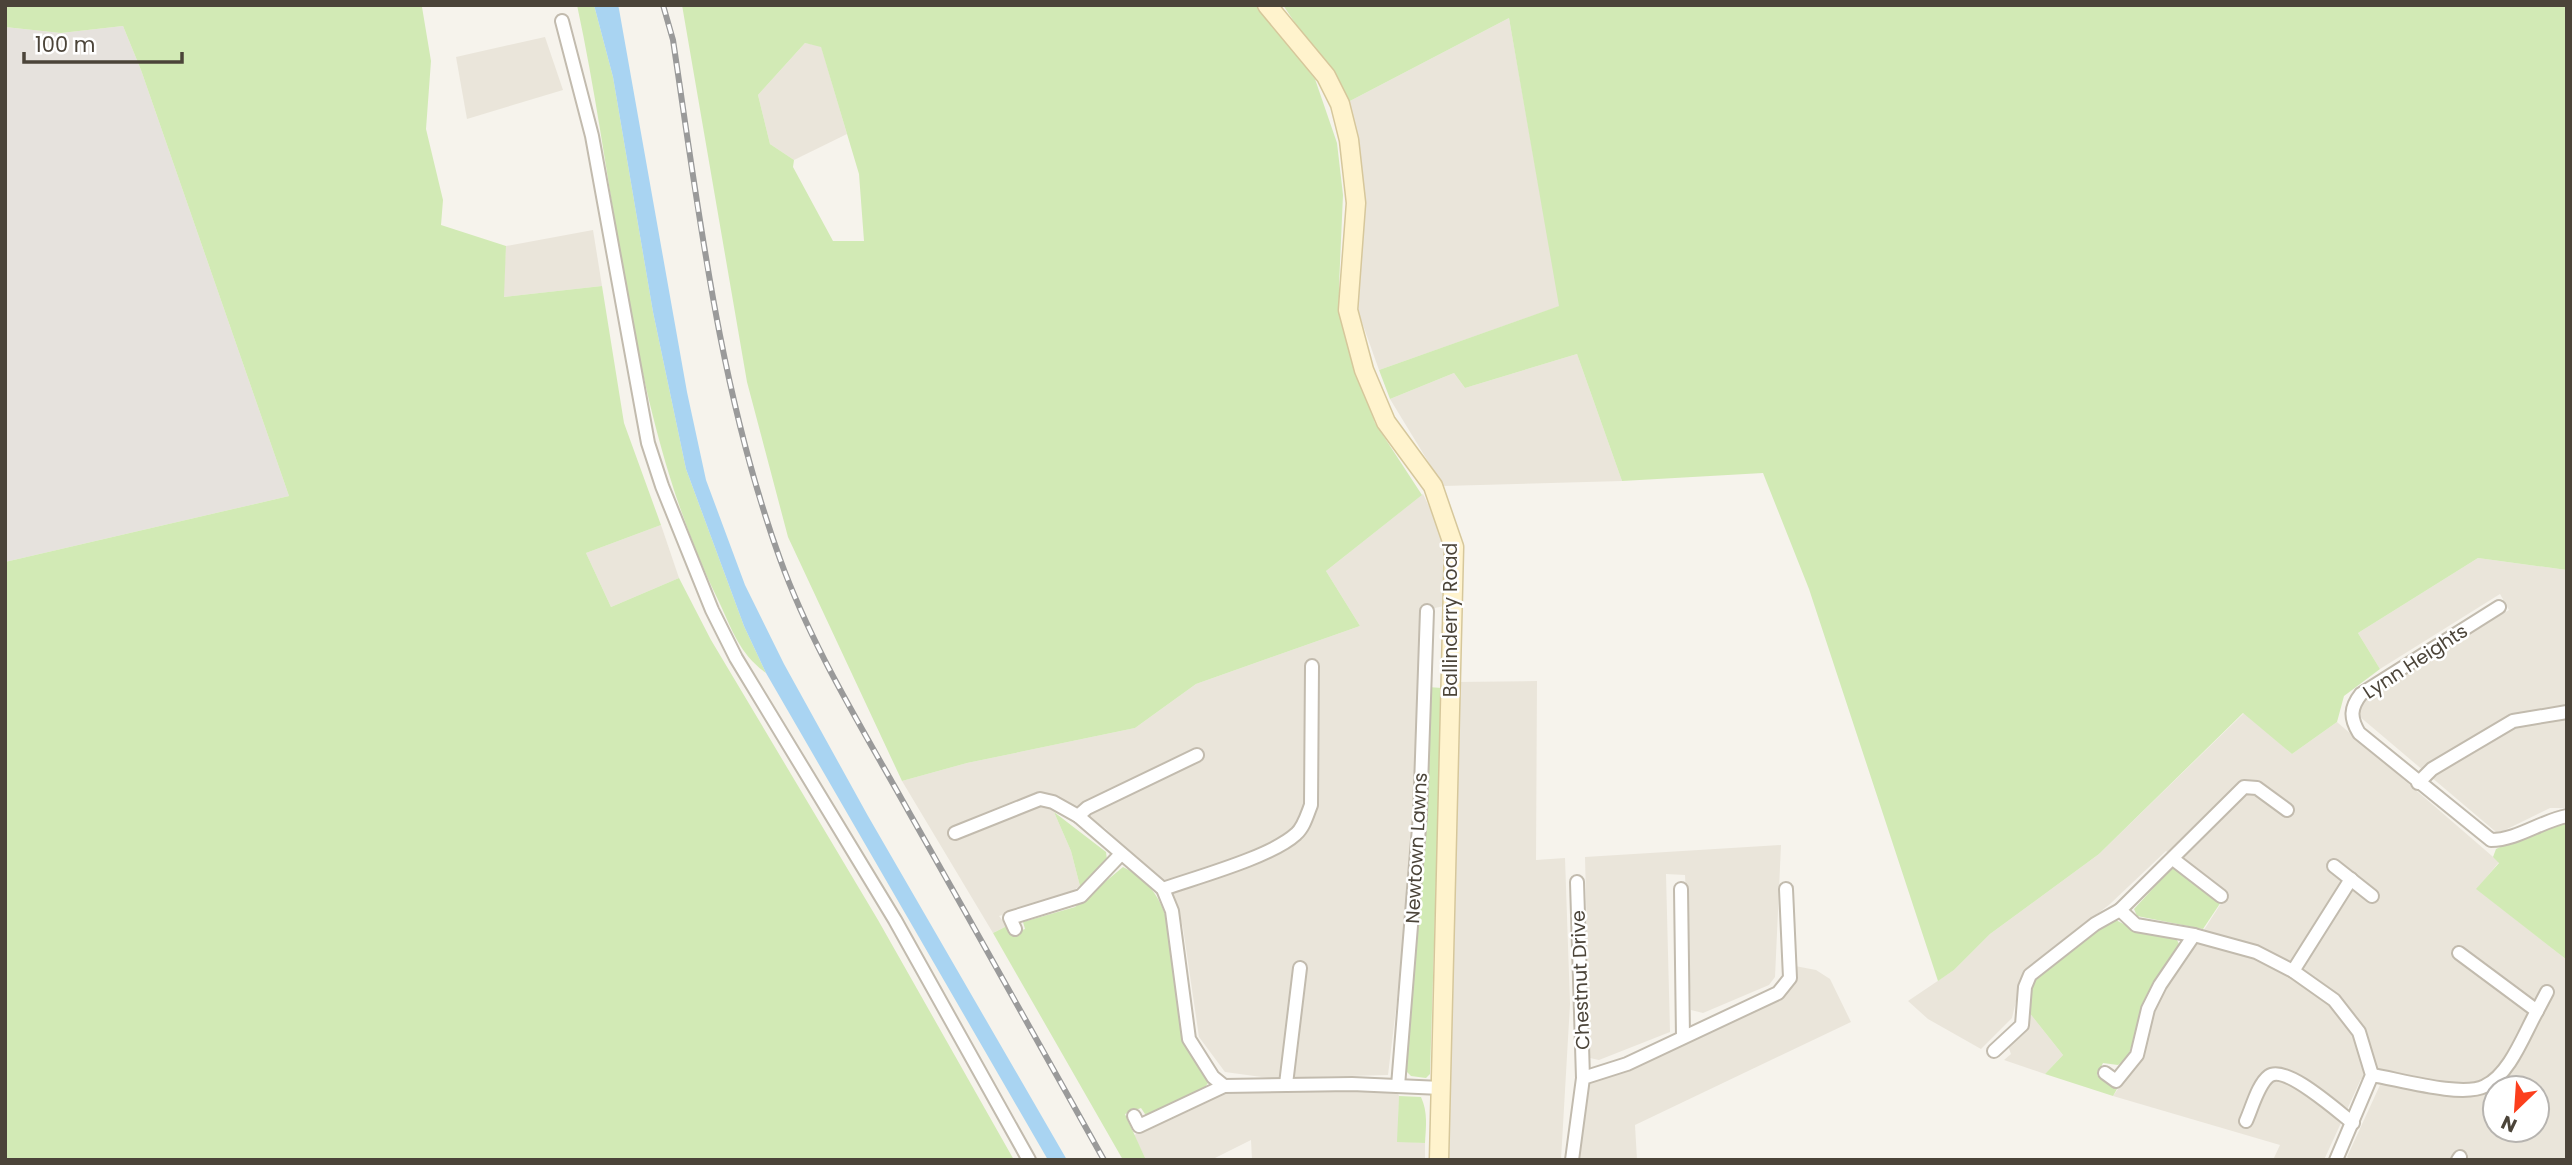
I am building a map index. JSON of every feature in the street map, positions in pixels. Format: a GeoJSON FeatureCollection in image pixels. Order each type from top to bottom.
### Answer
{"type":"FeatureCollection","features":[{"type":"Feature","properties":{"kind":"street","name":"Ballinderry Road"},"geometry":{"type":"LineString","coordinates":[[1267,5],[1326,76],[1340,104],[1349,140],[1356,203],[1348,310],[1364,370],[1386,422],[1433,486],[1454,547],[1439,1160]]}},
{"type":"Feature","properties":{"kind":"street"},"geometry":{"type":"LineString","coordinates":[[562,22],[592,136],[648,443],[662,486],[712,610],[736,658],[895,920],[1030,1160]]}},
{"type":"Feature","properties":{"kind":"street","name":"Lynn Heights"},"geometry":{"type":"LineString","coordinates":[[2499,607],[2361,694],[2352,705],[2352,722],[2359,733],[2491,840],[2503,840],[2545,821],[2567,816]]}},
{"type":"Feature","properties":{"kind":"street","name":"Newtown Lawns"},"geometry":{"type":"LineString","coordinates":[[1398,1086],[1420,815],[1427,611]]}},
{"type":"Feature","properties":{"kind":"street"},"geometry":{"type":"LineString","coordinates":[[1163,889],[1266,850],[1296,834],[1305,821],[1311,805],[1312,666]]}},
{"type":"Feature","properties":{"kind":"street"},"geometry":{"type":"LineString","coordinates":[[2418,782],[2432,769],[2513,721],[2533,715],[2567,712]]}},
{"type":"Feature","properties":{"kind":"street"},"geometry":{"type":"LineString","coordinates":[[1078,816],[1087,808],[1197,755]]}},
{"type":"Feature","properties":{"kind":"street"},"geometry":{"type":"LineString","coordinates":[[2000,1050],[2022,1025],[2025,987],[2030,975],[2095,924],[2120,910],[2244,788],[2257,788],[2287,810]]}},
{"type":"Feature","properties":{"kind":"street"},"geometry":{"type":"LineString","coordinates":[[955,833],[1040,800],[1053,802],[1078,816],[1163,889],[1172,911],[1189,1039],[1213,1077],[1224,1086]]}},
{"type":"Feature","properties":{"kind":"street"},"geometry":{"type":"LineString","coordinates":[[1015,929],[1010,918],[1081,895],[1121,854]]}},
{"type":"Feature","properties":{"kind":"street"},"geometry":{"type":"LineString","coordinates":[[2174,859],[2221,896]]}},
{"type":"Feature","properties":{"kind":"street"},"geometry":{"type":"LineString","coordinates":[[2334,866],[2372,896]]}},
{"type":"Feature","properties":{"kind":"street"},"geometry":{"type":"LineString","coordinates":[[2293,971],[2351,879]]}},
{"type":"Feature","properties":{"kind":"street","name":"Chestnut Drive"},"geometry":{"type":"LineString","coordinates":[[1572,1160],[1583,1079],[1577,883]]}},
{"type":"Feature","properties":{"kind":"street"},"geometry":{"type":"LineString","coordinates":[[1681,889],[1683,1037]]}},
{"type":"Feature","properties":{"kind":"street","name":"Chestnut Drive"},"geometry":{"type":"LineString","coordinates":[[1583,1079],[1627,1064],[1779,993],[1790,978],[1786,889]]}},
{"type":"Feature","properties":{"kind":"street"},"geometry":{"type":"LineString","coordinates":[[2120,910],[2136,925],[2194,935],[2256,952],[2293,971],[2334,1000],[2359,1032],[2372,1075],[2336,1160]]}},
{"type":"Feature","properties":{"kind":"street"},"geometry":{"type":"LineString","coordinates":[[2105,1073],[2116,1081],[2137,1055],[2148,1009],[2160,985],[2194,935]]}},
{"type":"Feature","properties":{"kind":"street"},"geometry":{"type":"LineString","coordinates":[[2459,953],[2537,1010]]}},
{"type":"Feature","properties":{"kind":"street"},"geometry":{"type":"LineString","coordinates":[[1286,1084],[1300,968]]}},
{"type":"Feature","properties":{"kind":"street"},"geometry":{"type":"LineString","coordinates":[[2372,1075],[2462,1090],[2485,1087],[2504,1069],[2547,992]]}},
{"type":"Feature","properties":{"kind":"street"},"geometry":{"type":"LineString","coordinates":[[2246,1121],[2266,1078],[2274,1074],[2293,1078],[2353,1123]]}},
{"type":"Feature","properties":{"kind":"street"},"geometry":{"type":"LineString","coordinates":[[1134,1116],[1139,1126],[1224,1086],[1286,1084],[1441,1088]]}},
{"type":"Feature","properties":{"kind":"shaded area"},"geometry":{"type":"Polygon","coordinates":[[[1509,18],[1560,306],[1379,370],[1358,311],[1363,183],[1348,102],[1509,18]]]}},
{"type":"Feature","properties":{"kind":"shaded area"},"geometry":{"type":"Polygon","coordinates":[[[123,26],[141,70],[289,496],[5,562],[5,27],[61,33],[123,26]]]}},
{"type":"Feature","properties":{"kind":"shaded area"},"geometry":{"type":"Polygon","coordinates":[[[545,37],[563,90],[467,119],[456,57],[545,37]]]}},
{"type":"Feature","properties":{"kind":"shaded area"},"geometry":{"type":"Polygon","coordinates":[[[805,43],[821,46],[847,134],[794,160],[770,144],[758,95],[805,43]]]}},
{"type":"Feature","properties":{"kind":"shaded area"},"geometry":{"type":"Polygon","coordinates":[[[593,230],[602,286],[503,297],[506,246],[593,230]]]}},
{"type":"Feature","properties":{"kind":"shaded area"},"geometry":{"type":"Polygon","coordinates":[[[1577,354],[1622,481],[1443,486],[1390,399],[1454,373],[1465,388],[1577,354]]]}},
{"type":"Feature","properties":{"kind":"shaded area"},"geometry":{"type":"Polygon","coordinates":[[[1423,494],[1447,544],[1444,606],[1421,611],[1408,908],[1388,1075],[1269,1078],[1225,1072],[1199,1037],[1183,928],[1174,896],[1105,828],[1049,793],[1071,851],[1080,886],[1067,895],[999,916],[1007,926],[993,933],[902,781],[967,763],[1135,728],[1196,684],[1360,626],[1326,571],[1423,494]]]}},
{"type":"Feature","properties":{"kind":"shaded area"},"geometry":{"type":"Polygon","coordinates":[[[661,525],[679,578],[611,607],[586,553],[661,525]]]}},
{"type":"Feature","properties":{"kind":"shaded area"},"geometry":{"type":"Polygon","coordinates":[[[2478,558],[2567,570],[2567,808],[2550,808],[2496,832],[2359,716],[2361,704],[2390,682],[2509,610],[2500,594],[2380,669],[2358,633],[2478,558]]]}},
{"type":"Feature","properties":{"kind":"shaded area"},"geometry":{"type":"Polygon","coordinates":[[[1537,681],[1536,860],[1565,858],[1570,1004],[1561,1160],[1448,1160],[1456,682],[1537,681]]]}},
{"type":"Feature","properties":{"kind":"shaded area"},"geometry":{"type":"Polygon","coordinates":[[[2244,713],[2292,754],[2337,722],[2499,862],[2477,889],[2567,960],[2567,1160],[2352,1160],[2347,1157],[2380,1085],[2361,1079],[2324,1160],[2273,1160],[2280,1145],[2113,1096],[2140,1058],[2153,1009],[2227,894],[2166,851],[2110,904],[2023,972],[2012,1018],[1981,1049],[1928,1019],[1908,1001],[1954,970],[1990,934],[2099,854],[2244,713]]]}},
{"type":"Feature","properties":{"kind":"shaded area"},"geometry":{"type":"Polygon","coordinates":[[[1781,845],[1775,977],[1769,985],[1703,1013],[1691,1010],[1685,875],[1666,874],[1670,1032],[1599,1060],[1590,1058],[1585,857],[1781,845]]]}},
{"type":"Feature","properties":{"kind":"shaded area"},"geometry":{"type":"Polygon","coordinates":[[[1795,966],[1816,970],[1830,979],[1851,1022],[1635,1125],[1637,1160],[1579,1160],[1584,1090],[1592,1080],[1783,994],[1795,966]]]}},
{"type":"Feature","properties":{"kind":"shaded area"},"geometry":{"type":"Polygon","coordinates":[[[2028,1011],[2063,1055],[2045,1074],[2004,1060],[2011,1054],[2008,1046],[2028,1011]]]}},
{"type":"Feature","properties":{"kind":"shaded area"},"geometry":{"type":"Polygon","coordinates":[[[1397,1090],[1398,1141],[1425,1143],[1425,1160],[1252,1160],[1251,1140],[1211,1160],[1146,1160],[1134,1135],[1224,1092],[1397,1090]]]}},
{"type":"Feature","properties":{"kind":"green space"},"geometry":{"type":"Polygon","coordinates":[[[5,5],[422,7],[431,61],[426,129],[443,200],[441,225],[506,246],[504,297],[602,286],[624,423],[661,525],[586,553],[611,607],[679,578],[711,640],[878,920],[1014,1160],[5,1160],[5,562],[289,496],[141,70],[123,26],[61,33],[5,27],[5,5]]]}},
{"type":"Feature","properties":{"kind":"green space"},"geometry":{"type":"Polygon","coordinates":[[[577,5],[594,5],[613,77],[653,312],[686,469],[744,626],[766,673],[743,650],[729,624],[689,533],[665,460],[630,310],[577,5]]]}},
{"type":"Feature","properties":{"kind":"green space"},"geometry":{"type":"Polygon","coordinates":[[[682,5],[1256,5],[1315,79],[1337,143],[1343,195],[1339,286],[1343,327],[1375,423],[1422,495],[1326,571],[1360,626],[1196,684],[1135,728],[967,763],[902,781],[788,537],[747,382],[682,5]],[[805,43],[758,95],[770,144],[794,160],[793,167],[833,241],[864,241],[859,174],[821,47],[805,43]]]}},
{"type":"Feature","properties":{"kind":"green space"},"geometry":{"type":"Polygon","coordinates":[[[1283,5],[2567,5],[2567,570],[2478,558],[2358,633],[2380,669],[2344,696],[2337,722],[2292,754],[2243,713],[2099,854],[1990,934],[1954,970],[1938,981],[1809,589],[1763,473],[1622,481],[1577,354],[1465,388],[1454,373],[1390,399],[1379,370],[1559,306],[1509,18],[1348,102],[1283,5]]]}},
{"type":"Feature","properties":{"kind":"green space"},"geometry":{"type":"Polygon","coordinates":[[[1428,687],[1442,688],[1430,1074],[1426,1078],[1411,1076],[1407,1072],[1406,1030],[1420,907],[1428,687]]]}},
{"type":"Feature","properties":{"kind":"green space"},"geometry":{"type":"Polygon","coordinates":[[[1054,812],[1106,852],[1107,860],[1080,886],[1071,851],[1054,812]]]}},
{"type":"Feature","properties":{"kind":"green space"},"geometry":{"type":"Polygon","coordinates":[[[2567,821],[2567,960],[2476,889],[2499,863],[2493,857],[2496,849],[2540,828],[2567,821]]]}},
{"type":"Feature","properties":{"kind":"green space"},"geometry":{"type":"Polygon","coordinates":[[[1123,867],[1143,880],[1157,897],[1166,917],[1182,1031],[1208,1083],[1202,1091],[1147,1117],[1141,1108],[1125,1114],[1146,1160],[1123,1160],[993,933],[1007,926],[1011,934],[1025,929],[1023,922],[1075,907],[1123,867]]]}},
{"type":"Feature","properties":{"kind":"green space"},"geometry":{"type":"Polygon","coordinates":[[[2173,867],[2221,902],[2203,929],[2137,916],[2134,909],[2173,867]]]}},
{"type":"Feature","properties":{"kind":"green space"},"geometry":{"type":"Polygon","coordinates":[[[2114,919],[2133,929],[2176,938],[2179,944],[2147,995],[2128,1057],[2118,1065],[2103,1063],[2097,1075],[2117,1089],[2113,1096],[2045,1074],[2063,1055],[2028,1011],[2029,983],[2107,921],[2114,919]]]}},
{"type":"Feature","properties":{"kind":"green space"},"geometry":{"type":"Polygon","coordinates":[[[1399,1096],[1421,1097],[1426,1114],[1425,1143],[1397,1142],[1399,1096]]]}},
{"type":"Feature","properties":{"kind":"water"},"geometry":{"type":"Polygon","coordinates":[[[594,5],[618,5],[687,392],[706,480],[745,585],[784,664],[868,816],[1067,1160],[1048,1160],[766,673],[744,626],[686,469],[653,312],[613,77],[594,5]]]}},
{"type":"Feature","properties":{"kind":"railway"},"geometry":{"type":"LineString","coordinates":[[663,5],[673,40],[702,237],[727,368],[759,496],[780,559],[807,625],[840,689],[1104,1160]]}}]}
